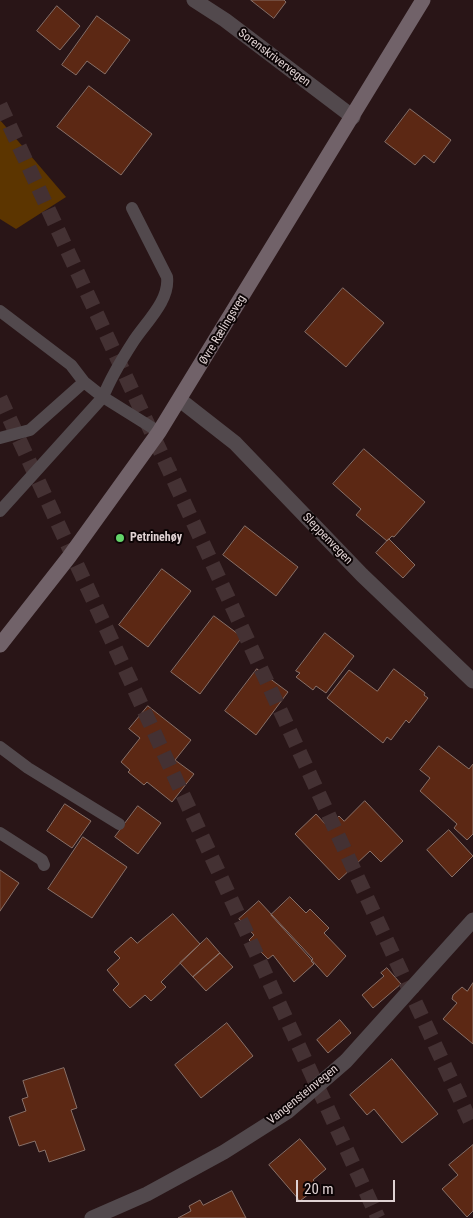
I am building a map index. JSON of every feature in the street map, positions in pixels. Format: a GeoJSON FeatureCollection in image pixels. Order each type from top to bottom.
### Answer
{"type":"FeatureCollection","features":[{"type":"Feature","properties":{"kind":"main road","name":"Øvre Rælingsveg"},"geometry":{"type":"LineString","coordinates":[[0,645],[69,557],[159,432],[424,0]]}},
{"type":"Feature","properties":{"kind":"street","name":"Sorenskrivervegen"},"geometry":{"type":"LineString","coordinates":[[194,0],[225,20],[353,117]]}},
{"type":"Feature","properties":{"kind":"street","name":"Sleppenvegen"},"geometry":{"type":"LineString","coordinates":[[180,400],[235,443],[362,575],[473,681]]}},
{"type":"Feature","properties":{"kind":"street","name":"Vangensteinvegen"},"geometry":{"type":"LineString","coordinates":[[99,1217],[147,1194],[224,1152],[287,1112],[346,1061],[473,920]]}},
{"type":"Feature","properties":{"kind":"lane"},"geometry":{"type":"LineString","coordinates":[[0,511],[103,396],[112,376],[159,306],[168,286],[167,277],[132,208]]}},
{"type":"Feature","properties":{"kind":"lane"},"geometry":{"type":"LineString","coordinates":[[0,312],[71,365],[84,382],[159,432]]}},
{"type":"Feature","properties":{"kind":"lane"},"geometry":{"type":"LineString","coordinates":[[0,438],[30,430],[84,382]]}},
{"type":"Feature","properties":{"kind":"lane"},"geometry":{"type":"LineString","coordinates":[[0,747],[28,768],[119,824]]}},
{"type":"Feature","properties":{"kind":"lane"},"geometry":{"type":"LineString","coordinates":[[0,834],[42,860],[44,865]]}},
{"type":"Feature","properties":{"kind":"shaded area"},"geometry":{"type":"Polygon","coordinates":[[[0,120],[66,197],[16,229],[0,219],[0,120]]]}},
{"type":"Feature","properties":{"kind":"building"},"geometry":{"type":"Polygon","coordinates":[[[251,0],[284,0],[286,2],[274,18],[251,0]]]}},
{"type":"Feature","properties":{"kind":"building"},"geometry":{"type":"Polygon","coordinates":[[[57,6],[80,26],[60,50],[37,31],[57,6]]]}},
{"type":"Feature","properties":{"kind":"building"},"geometry":{"type":"Polygon","coordinates":[[[97,16],[130,40],[105,74],[87,61],[76,75],[62,65],[97,16]]]}},
{"type":"Feature","properties":{"kind":"building"},"geometry":{"type":"Polygon","coordinates":[[[89,86],[152,134],[121,175],[57,127],[89,86]]]}},
{"type":"Feature","properties":{"kind":"building"},"geometry":{"type":"Polygon","coordinates":[[[410,109],[451,140],[434,163],[424,155],[415,165],[385,142],[410,109]]]}},
{"type":"Feature","properties":{"kind":"building"},"geometry":{"type":"Polygon","coordinates":[[[343,288],[384,323],[346,367],[305,332],[343,288]]]}},
{"type":"Feature","properties":{"kind":"building"},"geometry":{"type":"Polygon","coordinates":[[[364,449],[425,502],[394,537],[392,536],[387,541],[356,515],[361,509],[333,484],[364,449]]]}},
{"type":"Feature","properties":{"kind":"building"},"geometry":{"type":"Polygon","coordinates":[[[245,526],[298,567],[276,596],[223,555],[245,526]]]}},
{"type":"Feature","properties":{"kind":"building"},"geometry":{"type":"Polygon","coordinates":[[[389,539],[415,565],[403,578],[376,553],[389,539]]]}},
{"type":"Feature","properties":{"kind":"building"},"geometry":{"type":"Polygon","coordinates":[[[162,569],[191,591],[148,647],[119,625],[162,569]]]}},
{"type":"Feature","properties":{"kind":"building"},"geometry":{"type":"Polygon","coordinates":[[[214,616],[242,637],[200,694],[171,672],[214,616]]]}},
{"type":"Feature","properties":{"kind":"building"},"geometry":{"type":"Polygon","coordinates":[[[325,633],[354,656],[326,693],[316,686],[313,690],[296,677],[300,673],[296,671],[325,633]]]}},
{"type":"Feature","properties":{"kind":"building"},"geometry":{"type":"Polygon","coordinates":[[[257,669],[288,692],[256,735],[225,711],[257,669]]]}},
{"type":"Feature","properties":{"kind":"building"},"geometry":{"type":"Polygon","coordinates":[[[394,669],[425,693],[424,695],[428,698],[409,723],[406,720],[391,740],[387,737],[383,743],[327,698],[349,670],[377,691],[394,669]]]}},
{"type":"Feature","properties":{"kind":"building"},"geometry":{"type":"Polygon","coordinates":[[[148,706],[191,740],[175,760],[194,774],[172,802],[147,782],[144,785],[128,772],[130,770],[121,762],[140,738],[129,729],[148,706]]]}},
{"type":"Feature","properties":{"kind":"building"},"geometry":{"type":"Polygon","coordinates":[[[439,746],[469,769],[473,764],[473,834],[467,840],[454,828],[457,824],[420,791],[430,778],[420,770],[439,746]]]}},
{"type":"Feature","properties":{"kind":"building"},"geometry":{"type":"Polygon","coordinates":[[[365,801],[403,841],[381,862],[370,851],[339,880],[295,834],[316,814],[328,827],[339,816],[344,821],[365,801]]]}},
{"type":"Feature","properties":{"kind":"building"},"geometry":{"type":"Polygon","coordinates":[[[65,804],[91,821],[72,848],[47,831],[65,804]]]}},
{"type":"Feature","properties":{"kind":"building"},"geometry":{"type":"Polygon","coordinates":[[[138,806],[161,823],[138,854],[115,837],[138,806]]]}},
{"type":"Feature","properties":{"kind":"building"},"geometry":{"type":"Polygon","coordinates":[[[449,830],[473,856],[452,877],[427,850],[449,830]]]}},
{"type":"Feature","properties":{"kind":"building"},"geometry":{"type":"Polygon","coordinates":[[[83,837],[127,867],[92,918],[48,889],[83,837]]]}},
{"type":"Feature","properties":{"kind":"building"},"geometry":{"type":"Polygon","coordinates":[[[0,870],[19,883],[0,911],[0,870]]]}},
{"type":"Feature","properties":{"kind":"building"},"geometry":{"type":"Polygon","coordinates":[[[290,897],[306,913],[310,909],[329,928],[324,933],[346,956],[327,977],[271,915],[290,897]]]}},
{"type":"Feature","properties":{"kind":"building"},"geometry":{"type":"Polygon","coordinates":[[[259,901],[313,959],[311,961],[314,964],[294,982],[273,955],[268,959],[249,940],[254,935],[239,919],[259,901]]]}},
{"type":"Feature","properties":{"kind":"building"},"geometry":{"type":"Polygon","coordinates":[[[173,914],[200,944],[161,982],[166,987],[151,1001],[145,995],[130,1008],[113,990],[119,984],[107,970],[120,958],[114,952],[131,937],[137,943],[173,914]]]}},
{"type":"Feature","properties":{"kind":"building"},"geometry":{"type":"Polygon","coordinates":[[[207,938],[220,953],[193,977],[180,963],[207,938]]]}},
{"type":"Feature","properties":{"kind":"building"},"geometry":{"type":"Polygon","coordinates":[[[220,953],[233,967],[206,991],[193,977],[220,953]]]}},
{"type":"Feature","properties":{"kind":"building"},"geometry":{"type":"Polygon","coordinates":[[[387,968],[401,984],[373,1008],[362,995],[384,976],[381,973],[387,968]]]}},
{"type":"Feature","properties":{"kind":"building"},"geometry":{"type":"Polygon","coordinates":[[[473,983],[473,1044],[443,1019],[457,1003],[452,999],[453,995],[462,987],[467,991],[473,983]]]}},
{"type":"Feature","properties":{"kind":"building"},"geometry":{"type":"Polygon","coordinates":[[[340,1020],[351,1033],[328,1053],[317,1040],[340,1020]]]}},
{"type":"Feature","properties":{"kind":"building"},"geometry":{"type":"Polygon","coordinates":[[[227,1023],[253,1056],[201,1098],[175,1065],[227,1023]]]}},
{"type":"Feature","properties":{"kind":"building"},"geometry":{"type":"Polygon","coordinates":[[[392,1059],[438,1114],[402,1143],[374,1109],[367,1115],[350,1095],[392,1059]]]}},
{"type":"Feature","properties":{"kind":"building"},"geometry":{"type":"Polygon","coordinates":[[[64,1068],[77,1108],[71,1110],[85,1150],[49,1162],[45,1150],[39,1152],[35,1141],[19,1146],[9,1117],[26,1111],[22,1099],[28,1097],[23,1081],[64,1068]]]}},
{"type":"Feature","properties":{"kind":"building"},"geometry":{"type":"Polygon","coordinates":[[[300,1139],[326,1169],[313,1180],[319,1186],[300,1201],[269,1165],[300,1139]]]}},
{"type":"Feature","properties":{"kind":"building"},"geometry":{"type":"Polygon","coordinates":[[[473,1145],[473,1211],[467,1217],[442,1189],[458,1175],[449,1165],[473,1145]]]}},
{"type":"Feature","properties":{"kind":"building"},"geometry":{"type":"Polygon","coordinates":[[[232,1191],[246,1218],[178,1218],[191,1211],[189,1206],[200,1200],[203,1205],[232,1191]]]}},
{"type":"Feature","properties":{"kind":"tunnel"},"geometry":{"type":"LineString","coordinates":[[0,105],[473,1127]]}},
{"type":"Feature","properties":{"kind":"tunnel"},"geometry":{"type":"LineString","coordinates":[[0,398],[378,1218]]}},
{"type":"Feature","properties":{"kind":"place","name":"Petrinehøy"},"geometry":{"type":"Point","coordinates":[120,538]}}]}
